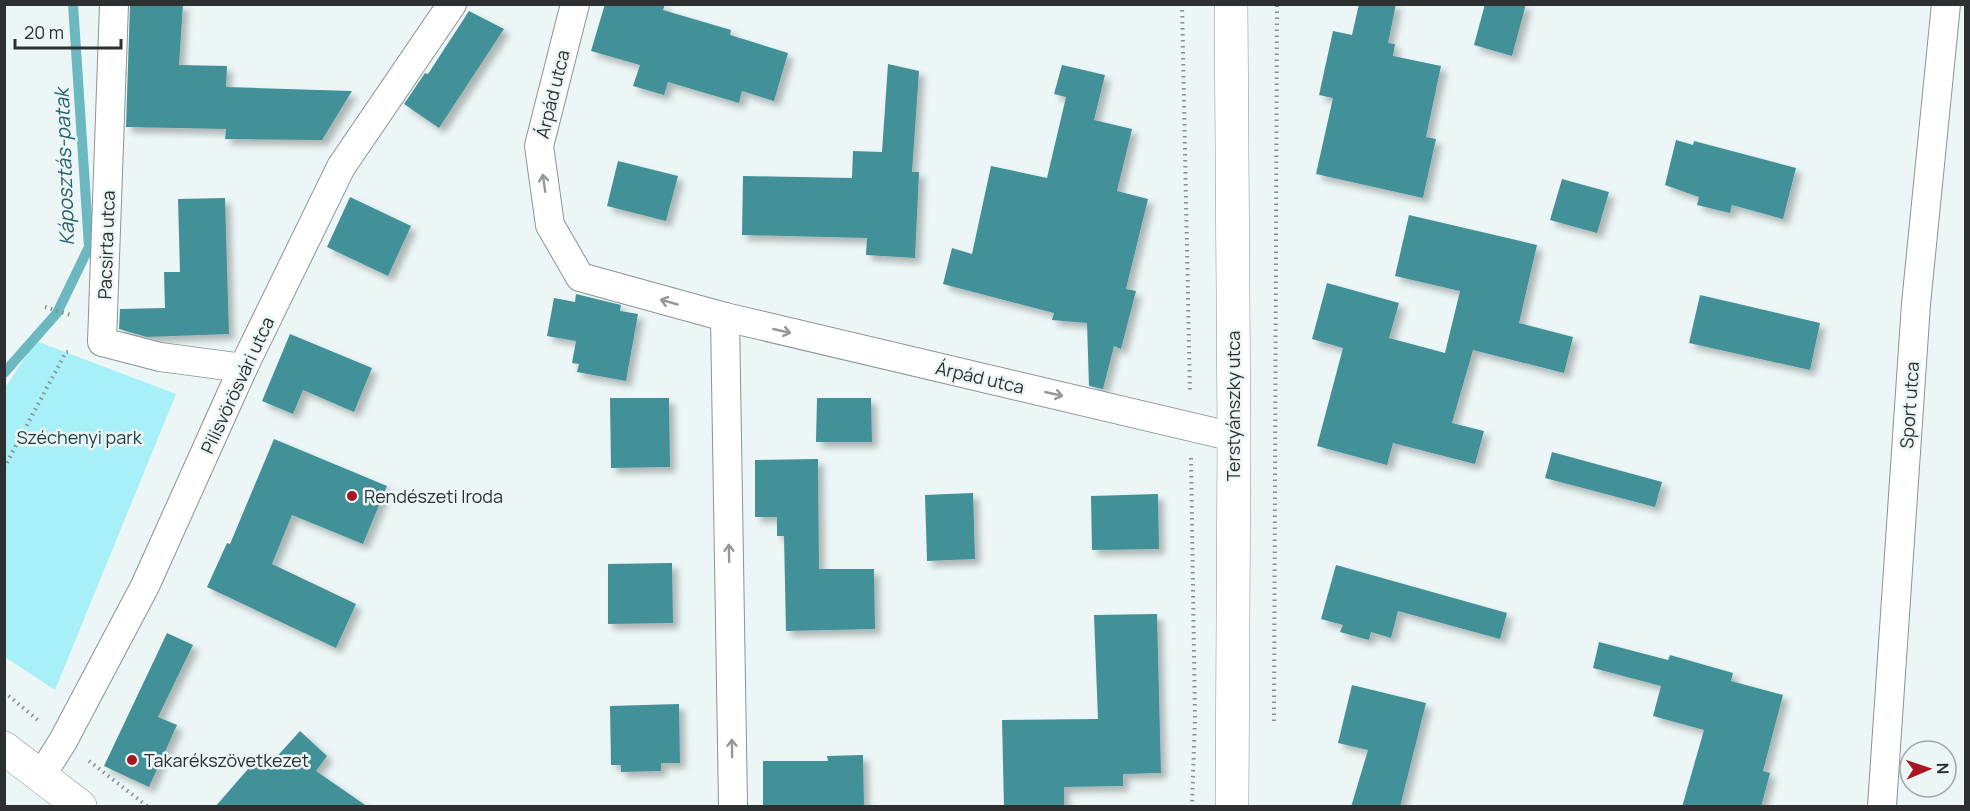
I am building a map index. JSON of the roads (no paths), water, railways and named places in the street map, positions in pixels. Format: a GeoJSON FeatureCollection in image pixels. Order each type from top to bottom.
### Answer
{"type":"FeatureCollection","features":[{"type":"Feature","properties":{"kind":"main road","name":"Terstyánszky utca"},"geometry":{"type":"LineString","coordinates":[[1231,4],[1234,436],[1232,807]]}},
{"type":"Feature","properties":{"kind":"main road"},"geometry":{"type":"LineString","coordinates":[[4,748],[80,807]]}},
{"type":"Feature","properties":{"kind":"street","name":"Pacsirta utca"},"geometry":{"type":"LineString","coordinates":[[114,4],[102,342],[160,357],[243,368]]}},
{"type":"Feature","properties":{"kind":"street","name":"Pilisvörösvári utca"},"geometry":{"type":"LineString","coordinates":[[41,776],[63,741],[145,586],[243,368],[341,167],[452,4]]}},
{"type":"Feature","properties":{"kind":"street","name":"Árpád utca"},"geometry":{"type":"LineString","coordinates":[[575,4],[538,146],[550,225],[580,277],[725,317],[1234,436]]}},
{"type":"Feature","properties":{"kind":"street","name":"Sport utca"},"geometry":{"type":"LineString","coordinates":[[1882,807],[1916,304],[1946,4]]}},
{"type":"Feature","properties":{"kind":"street"},"geometry":{"type":"LineString","coordinates":[[725,317],[733,807]]}},
{"type":"Feature","properties":{"kind":"waterway","name":"Káposztás-patak"},"geometry":{"type":"LineString","coordinates":[[4,373],[57,313],[89,247],[73,4]]}},
{"type":"Feature","properties":{"kind":"place","name":"Rendészeti Iroda"},"geometry":{"type":"Point","coordinates":[352,496]}},
{"type":"Feature","properties":{"kind":"place","name":"Takarékszövetkezet"},"geometry":{"type":"Point","coordinates":[132,760]}},
{"type":"Feature","properties":{"kind":"park label","name":"Széchenyi park"},"geometry":{"type":"Point","coordinates":[79,437]}}]}
